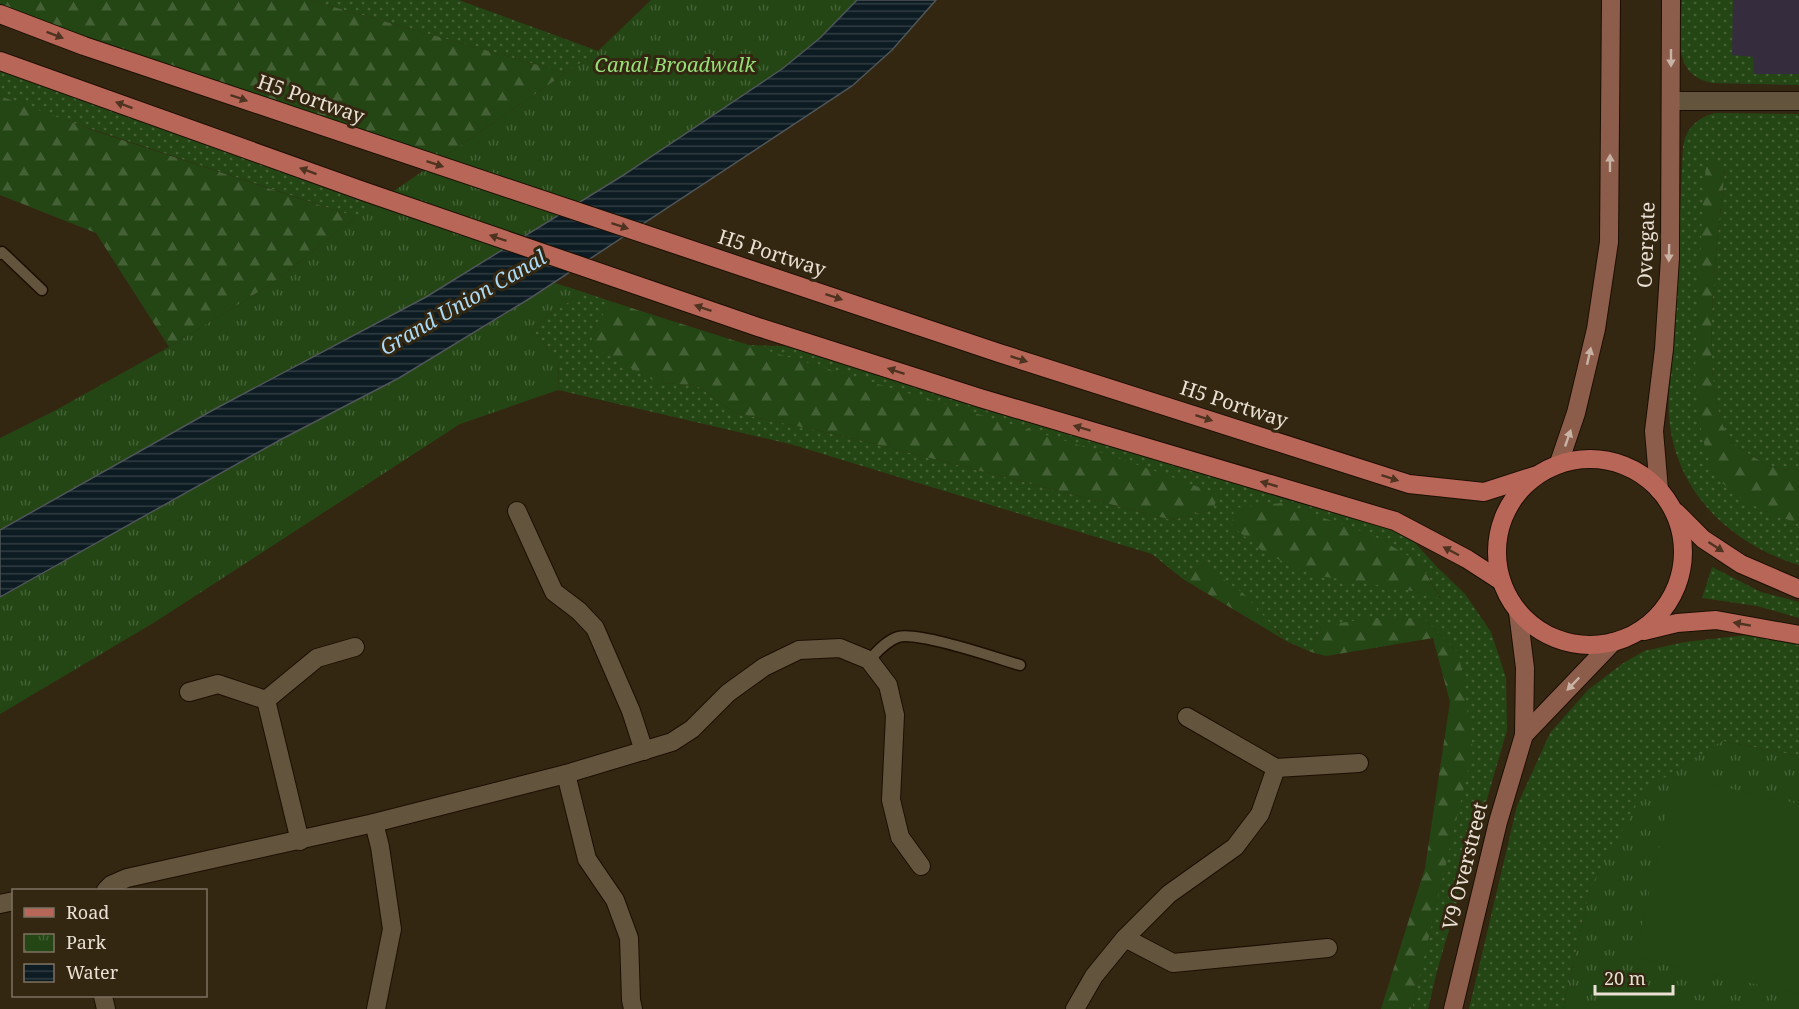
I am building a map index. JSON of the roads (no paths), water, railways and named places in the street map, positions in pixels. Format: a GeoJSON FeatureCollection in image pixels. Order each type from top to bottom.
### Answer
{"type":"FeatureCollection","features":[{"type":"Feature","properties":{"kind":"main road","name":"H5 Portway"},"geometry":{"type":"LineString","coordinates":[[0,14],[84,46],[999,353],[1409,484],[1484,492],[1537,475]]}},
{"type":"Feature","properties":{"kind":"main road"},"geometry":{"type":"LineString","coordinates":[[0,61],[363,191],[758,327],[980,398],[1395,521],[1467,559],[1501,581]]}},
{"type":"Feature","properties":{"kind":"main road"},"geometry":{"type":"LineString","coordinates":[[1799,589],[1741,564],[1703,539],[1673,509],[1659,490],[1638,472],[1613,462],[1586,459],[1559,464],[1537,475],[1515,496],[1501,522],[1496,552],[1501,581],[1508,597],[1518,612],[1538,629],[1562,641],[1587,645],[1613,642],[1636,633],[1677,623],[1716,620],[1799,635]]}},
{"type":"Feature","properties":{"kind":"main road"},"geometry":{"type":"LineString","coordinates":[[1636,633],[1659,615],[1675,592],[1683,564],[1682,536],[1673,509]]}},
{"type":"Feature","properties":{"kind":"street","name":"Overgate"},"geometry":{"type":"LineString","coordinates":[[1559,464],[1576,413],[1593,339],[1609,242],[1611,0]]}},
{"type":"Feature","properties":{"kind":"street","name":"Overgate"},"geometry":{"type":"LineString","coordinates":[[1659,490],[1654,431],[1664,349],[1670,258],[1671,0]]}},
{"type":"Feature","properties":{"kind":"street"},"geometry":{"type":"LineString","coordinates":[[1671,101],[1799,101]]}},
{"type":"Feature","properties":{"kind":"street"},"geometry":{"type":"LineString","coordinates":[[517,511],[554,592],[579,611],[595,628],[631,711],[644,751]]}},
{"type":"Feature","properties":{"kind":"street","name":"V9 Overstreet"},"geometry":{"type":"LineString","coordinates":[[1453,1009],[1498,822],[1524,735],[1525,668],[1518,612]]}},
{"type":"Feature","properties":{"kind":"street","name":"V9 Overstreet"},"geometry":{"type":"LineString","coordinates":[[1524,735],[1613,642]]}},
{"type":"Feature","properties":{"kind":"street"},"geometry":{"type":"LineString","coordinates":[[266,700],[317,658],[355,647]]}},
{"type":"Feature","properties":{"kind":"street"},"geometry":{"type":"LineString","coordinates":[[108,889],[111,885],[127,878],[374,823],[566,774],[672,742],[692,729],[729,693],[764,667],[799,650],[840,648],[869,660],[888,685],[895,715],[891,800],[900,837],[921,866]]}},
{"type":"Feature","properties":{"kind":"street"},"geometry":{"type":"LineString","coordinates":[[189,692],[218,684],[266,700]]}},
{"type":"Feature","properties":{"kind":"street"},"geometry":{"type":"LineString","coordinates":[[266,700],[300,841]]}},
{"type":"Feature","properties":{"kind":"street"},"geometry":{"type":"LineString","coordinates":[[1187,717],[1276,768],[1359,763]]}},
{"type":"Feature","properties":{"kind":"street"},"geometry":{"type":"LineString","coordinates":[[1075,1009],[1094,976],[1125,938],[1169,894],[1235,847],[1260,814],[1276,768]]}},
{"type":"Feature","properties":{"kind":"street"},"geometry":{"type":"LineString","coordinates":[[566,774],[587,859],[615,900],[629,938],[633,1009]]}},
{"type":"Feature","properties":{"kind":"street"},"geometry":{"type":"LineString","coordinates":[[374,823],[380,847],[392,929],[376,1009]]}},
{"type":"Feature","properties":{"kind":"street"},"geometry":{"type":"LineString","coordinates":[[1125,938],[1173,963],[1328,948]]}},
{"type":"Feature","properties":{"kind":"lane"},"geometry":{"type":"LineString","coordinates":[[0,254],[2,252],[42,290]]}},
{"type":"Feature","properties":{"kind":"lane"},"geometry":{"type":"LineString","coordinates":[[869,660],[899,636],[953,645],[1020,665]]}},
{"type":"Feature","properties":{"kind":"water","name":"Grand Union Canal"},"geometry":{"type":"Polygon","coordinates":[[[857,0],[936,0],[892,50],[852,86],[532,297],[399,378],[280,440],[0,597],[0,530],[213,410],[426,297],[622,176],[782,69],[820,38],[857,0]]]}},
{"type":"Feature","properties":{"kind":"park label","name":"Canal Broadwalk"},"geometry":{"type":"Point","coordinates":[675,65]}}]}
